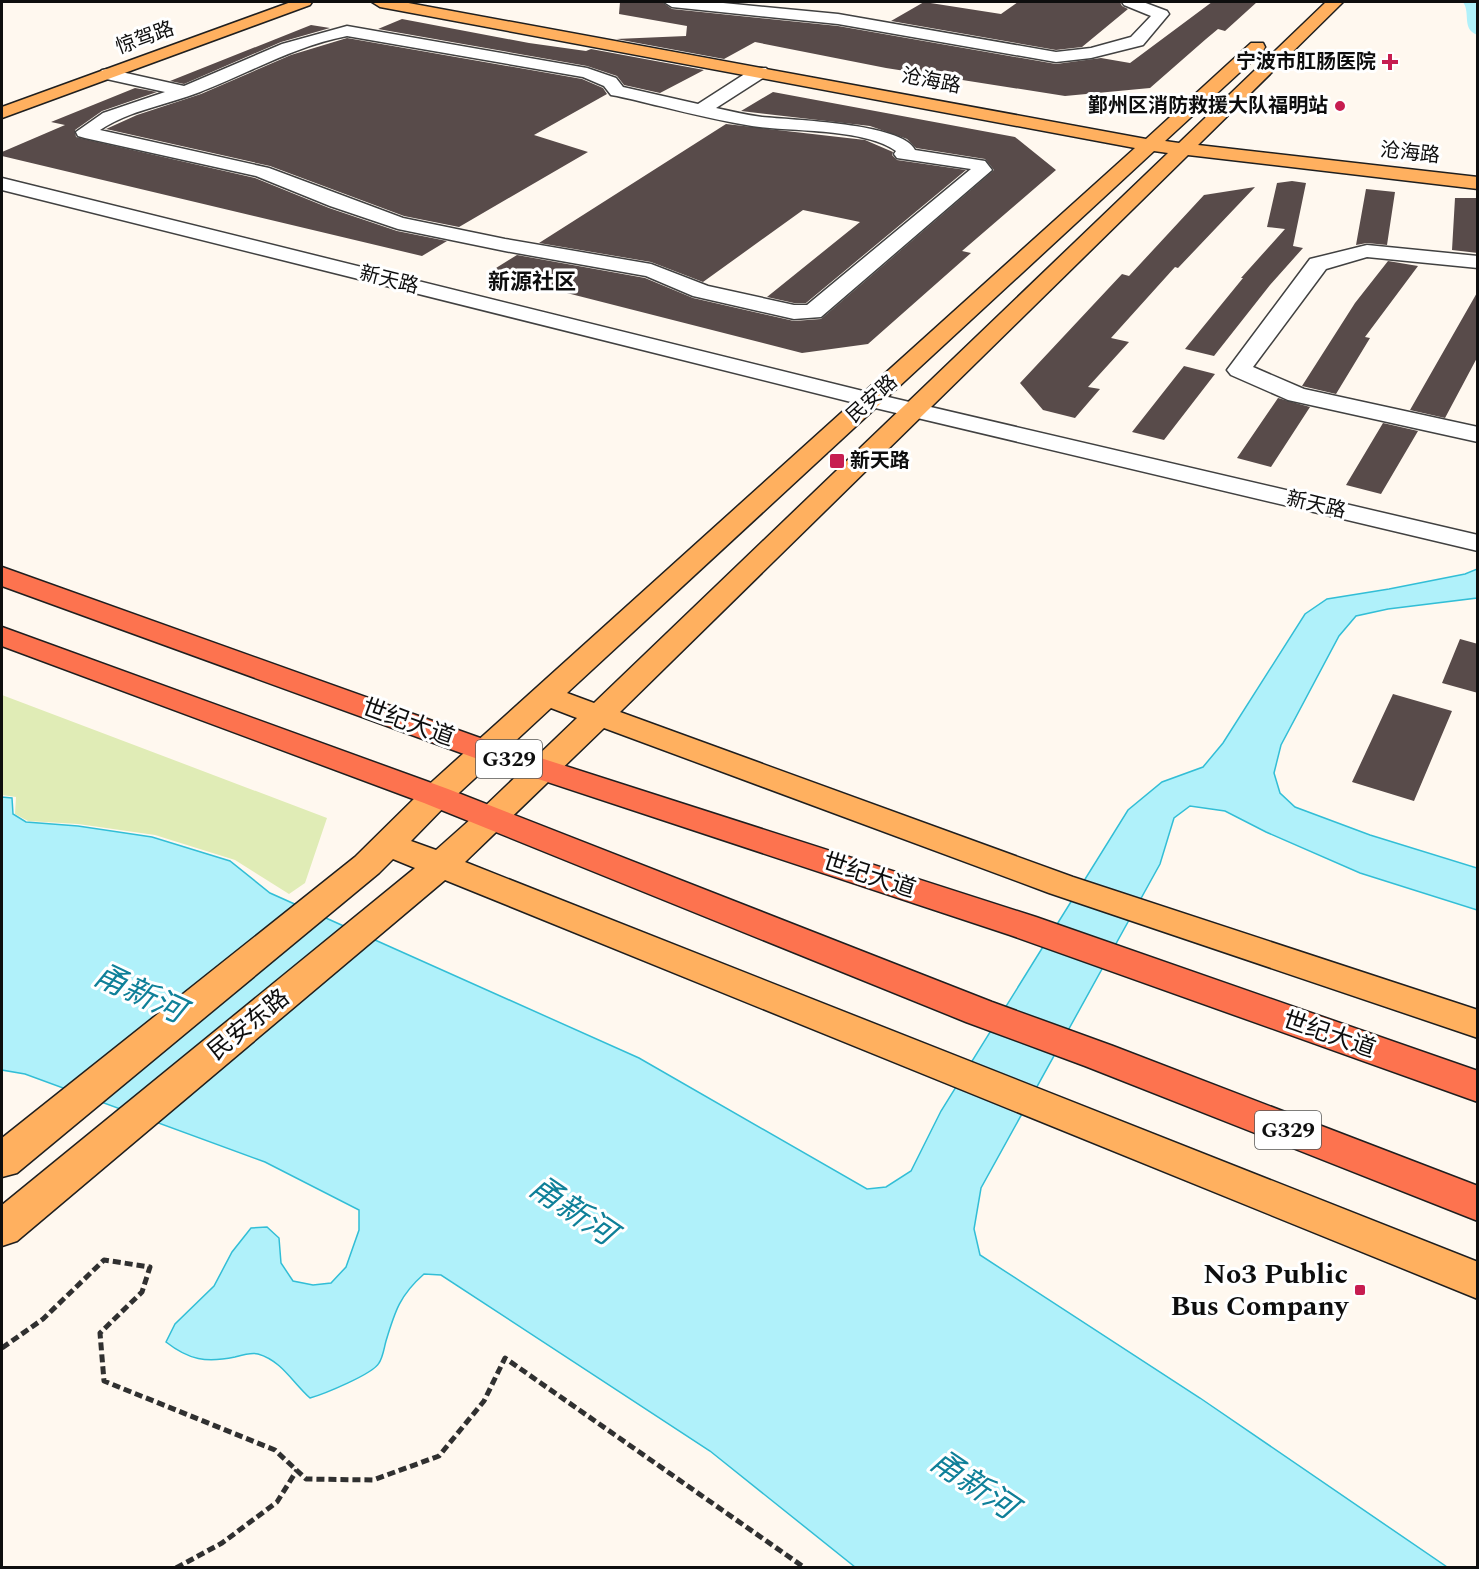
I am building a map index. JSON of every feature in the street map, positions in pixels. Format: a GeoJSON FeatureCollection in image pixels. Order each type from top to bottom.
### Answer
{"type":"FeatureCollection","features":[{"type":"Feature","properties":{"kind":"highway","name":"世纪大道"},"geometry":{"type":"LineString","coordinates":[[2,576],[486,751],[1023,926],[1478,1087]]}},
{"type":"Feature","properties":{"kind":"highway","name":"G329"},"geometry":{"type":"LineString","coordinates":[[2,636],[436,796],[979,1012],[1099,1056],[1478,1204]]}},
{"type":"Feature","properties":{"kind":"main road","name":"惊驾路"},"geometry":{"type":"LineString","coordinates":[[2,113],[304,2]]}},
{"type":"Feature","properties":{"kind":"main road","name":"沧海路"},"geometry":{"type":"LineString","coordinates":[[380,2],[760,72],[1153,133],[1190,143],[1478,183]]}},
{"type":"Feature","properties":{"kind":"main road","name":"沧海路"},"geometry":{"type":"LineString","coordinates":[[447,2],[1096,117]]}},
{"type":"Feature","properties":{"kind":"main road","name":"民安路"},"geometry":{"type":"LineString","coordinates":[[436,796],[871,400],[1153,133],[1307,2]]}},
{"type":"Feature","properties":{"kind":"main road","name":"民安路"},"geometry":{"type":"LineString","coordinates":[[493,819],[1335,2]]}},
{"type":"Feature","properties":{"kind":"main road","name":"沧海路"},"geometry":{"type":"LineString","coordinates":[[1190,143],[1478,167]]}},
{"type":"Feature","properties":{"kind":"main road"},"geometry":{"type":"LineString","coordinates":[[546,696],[1061,885],[1478,1024]]}},
{"type":"Feature","properties":{"kind":"main road","name":"民安东路"},"geometry":{"type":"LineString","coordinates":[[2,1161],[377,854],[436,796]]}},
{"type":"Feature","properties":{"kind":"main road","name":"民安东路"},"geometry":{"type":"LineString","coordinates":[[2,1229],[411,891],[493,819]]}},
{"type":"Feature","properties":{"kind":"main road"},"geometry":{"type":"LineString","coordinates":[[377,854],[441,865],[1478,1281]]}},
{"type":"Feature","properties":{"kind":"street"},"geometry":{"type":"LineString","coordinates":[[672,2],[838,19],[1056,57],[1091,53],[1137,41],[1161,14],[1130,2]]}},
{"type":"Feature","properties":{"kind":"street"},"geometry":{"type":"LineString","coordinates":[[347,31],[587,73],[610,82],[617,92],[701,110],[758,122],[880,136],[902,144],[906,150],[904,154],[969,163],[982,170],[821,307],[813,312],[804,313],[701,291],[651,270],[506,245],[398,223],[262,172],[85,132],[95,124],[147,102],[184,91],[323,34],[347,31]]}},
{"type":"Feature","properties":{"kind":"street"},"geometry":{"type":"LineString","coordinates":[[701,110],[760,72]]}},
{"type":"Feature","properties":{"kind":"street"},"geometry":{"type":"LineString","coordinates":[[108,74],[184,91]]}},
{"type":"Feature","properties":{"kind":"street","name":"新天路"},"geometry":{"type":"LineString","coordinates":[[2,184],[871,400],[1478,543]]}},
{"type":"Feature","properties":{"kind":"street"},"geometry":{"type":"LineString","coordinates":[[1478,262],[1367,251],[1318,264],[1239,370],[1297,395],[1478,435]]}},
{"type":"Feature","properties":{"kind":"path"},"geometry":{"type":"LineString","coordinates":[[2,1348],[24,1336],[60,1307],[104,1260],[150,1267],[142,1292],[100,1333],[104,1381],[275,1450],[306,1479],[373,1480],[439,1456],[484,1401],[505,1358],[805,1568]]}},
{"type":"Feature","properties":{"kind":"path"},"geometry":{"type":"LineString","coordinates":[[176,1568],[222,1543],[277,1502],[297,1470]]}},
{"type":"Feature","properties":{"kind":"green space"},"geometry":{"type":"Polygon","coordinates":[[[2,695],[327,818],[305,883],[289,894],[235,860],[155,835],[78,824],[28,821],[15,814],[16,797],[2,795],[2,695]]]}},
{"type":"Feature","properties":{"kind":"water","name":"甬新河"},"geometry":{"type":"Polygon","coordinates":[[[1477,569],[1477,598],[1388,609],[1356,616],[1339,636],[1281,745],[1274,773],[1280,793],[1295,807],[1370,835],[1477,868],[1477,910],[1360,873],[1266,832],[1225,811],[1190,806],[1174,818],[1160,864],[981,1188],[974,1229],[980,1255],[1200,1398],[1447,1567],[855,1567],[710,1451],[441,1275],[424,1274],[409,1289],[399,1304],[382,1358],[375,1367],[348,1383],[310,1398],[280,1367],[266,1357],[252,1353],[225,1359],[206,1360],[182,1353],[166,1342],[175,1324],[214,1286],[232,1252],[251,1228],[267,1227],[279,1238],[281,1263],[293,1281],[313,1285],[331,1283],[346,1267],[359,1230],[359,1210],[265,1162],[25,1074],[2,1070],[2,797],[12,798],[13,814],[26,822],[78,826],[152,837],[230,861],[270,893],[639,1058],[867,1189],[886,1187],[911,1171],[941,1111],[1128,810],[1162,782],[1203,767],[1223,743],[1305,614],[1327,599],[1465,574],[1477,569]]]}},
{"type":"Feature","properties":{"kind":"building"},"geometry":{"type":"Polygon","coordinates":[[[620,2],[662,2],[672,9],[838,26],[1056,64],[1101,58],[1130,63],[1212,2],[1257,2],[1225,31],[1218,29],[1150,88],[1065,96],[886,68],[755,42],[724,59],[616,39],[686,36],[687,26],[619,14],[620,2]]]}},
{"type":"Feature","properties":{"kind":"building"},"geometry":{"type":"Polygon","coordinates":[[[924,2],[1001,14],[1018,2],[1120,2],[1128,9],[1082,47],[1056,50],[891,21],[924,2]]]}},
{"type":"Feature","properties":{"kind":"building"},"geometry":{"type":"Polygon","coordinates":[[[402,19],[529,43],[586,51],[591,49],[704,70],[660,93],[624,85],[617,76],[587,66],[378,29],[402,19]]]}},
{"type":"Feature","properties":{"kind":"building"},"geometry":{"type":"Polygon","coordinates":[[[311,25],[330,28],[281,42],[184,84],[170,81],[311,25]]]}},
{"type":"Feature","properties":{"kind":"building"},"geometry":{"type":"Polygon","coordinates":[[[347,38],[582,79],[603,88],[607,94],[534,135],[588,152],[459,227],[404,216],[270,166],[106,129],[137,115],[201,94],[291,55],[347,38]]]}},
{"type":"Feature","properties":{"kind":"building"},"geometry":{"type":"Polygon","coordinates":[[[135,88],[157,92],[102,111],[75,130],[76,137],[255,178],[329,208],[397,231],[447,241],[422,256],[2,156],[2,152],[65,125],[51,122],[135,88]]]}},
{"type":"Feature","properties":{"kind":"building"},"geometry":{"type":"Polygon","coordinates":[[[773,92],[1015,137],[1056,170],[962,251],[971,253],[868,344],[802,353],[488,273],[517,255],[645,278],[693,298],[794,321],[821,319],[994,170],[985,159],[916,148],[907,139],[870,126],[741,111],[773,92]]]}},
{"type":"Feature","properties":{"kind":"building"},"geometry":{"type":"Polygon","coordinates":[[[726,124],[865,140],[893,152],[892,155],[897,160],[966,170],[806,303],[794,303],[767,297],[860,222],[803,210],[703,282],[651,262],[539,243],[726,124]]]}},
{"type":"Feature","properties":{"kind":"building"},"geometry":{"type":"Polygon","coordinates":[[[1292,181],[1306,183],[1293,246],[1303,248],[1270,285],[1214,356],[1185,349],[1243,278],[1241,278],[1285,229],[1267,227],[1277,183],[1292,181]]]}},
{"type":"Feature","properties":{"kind":"building"},"geometry":{"type":"Polygon","coordinates":[[[1255,187],[1178,268],[1175,267],[1111,338],[1129,342],[1088,387],[1100,389],[1075,418],[1043,410],[1020,383],[1122,274],[1129,276],[1204,195],[1255,187]]]}},
{"type":"Feature","properties":{"kind":"building"},"geometry":{"type":"Polygon","coordinates":[[[1366,189],[1395,192],[1387,245],[1367,243],[1356,245],[1366,189]]]}},
{"type":"Feature","properties":{"kind":"building"},"geometry":{"type":"Polygon","coordinates":[[[1455,198],[1478,198],[1478,253],[1452,250],[1455,198]]]}},
{"type":"Feature","properties":{"kind":"building"},"geometry":{"type":"Polygon","coordinates":[[[1388,261],[1418,266],[1365,337],[1370,338],[1336,394],[1302,386],[1355,303],[1388,261]]]}},
{"type":"Feature","properties":{"kind":"building"},"geometry":{"type":"Polygon","coordinates":[[[1478,291],[1478,356],[1445,418],[1410,410],[1478,291]]]}},
{"type":"Feature","properties":{"kind":"building"},"geometry":{"type":"Polygon","coordinates":[[[1184,366],[1215,374],[1164,440],[1132,432],[1184,366]]]}},
{"type":"Feature","properties":{"kind":"building"},"geometry":{"type":"Polygon","coordinates":[[[1278,398],[1310,407],[1271,467],[1237,458],[1278,398]]]}},
{"type":"Feature","properties":{"kind":"building"},"geometry":{"type":"Polygon","coordinates":[[[1383,423],[1418,431],[1381,494],[1346,485],[1383,423]]]}},
{"type":"Feature","properties":{"kind":"building"},"geometry":{"type":"Polygon","coordinates":[[[1460,639],[1478,644],[1478,693],[1442,683],[1460,639]]]}},
{"type":"Feature","properties":{"kind":"building"},"geometry":{"type":"Polygon","coordinates":[[[1393,694],[1452,711],[1414,801],[1352,782],[1393,694]]]}},
{"type":"Feature","properties":{"kind":"waterway"},"geometry":{"type":"LineString","coordinates":[[1470,2],[1473,3],[1475,28],[1478,31]]}},
{"type":"Feature","properties":{"kind":"place","name":"宁波市肛肠医院"},"geometry":{"type":"Point","coordinates":[1390,62]}},
{"type":"Feature","properties":{"kind":"place","name":"鄞州区消防救援大队福明站"},"geometry":{"type":"Point","coordinates":[1340,106]}},
{"type":"Feature","properties":{"kind":"place","name":"新天路"},"geometry":{"type":"Point","coordinates":[837,461]}},
{"type":"Feature","properties":{"kind":"place","name":"No3 Public Bus Company"},"geometry":{"type":"Point","coordinates":[1360,1290]}},
{"type":"Feature","properties":{"kind":"district","name":"新源社区"},"geometry":{"type":"Point","coordinates":[532,282]}}]}
